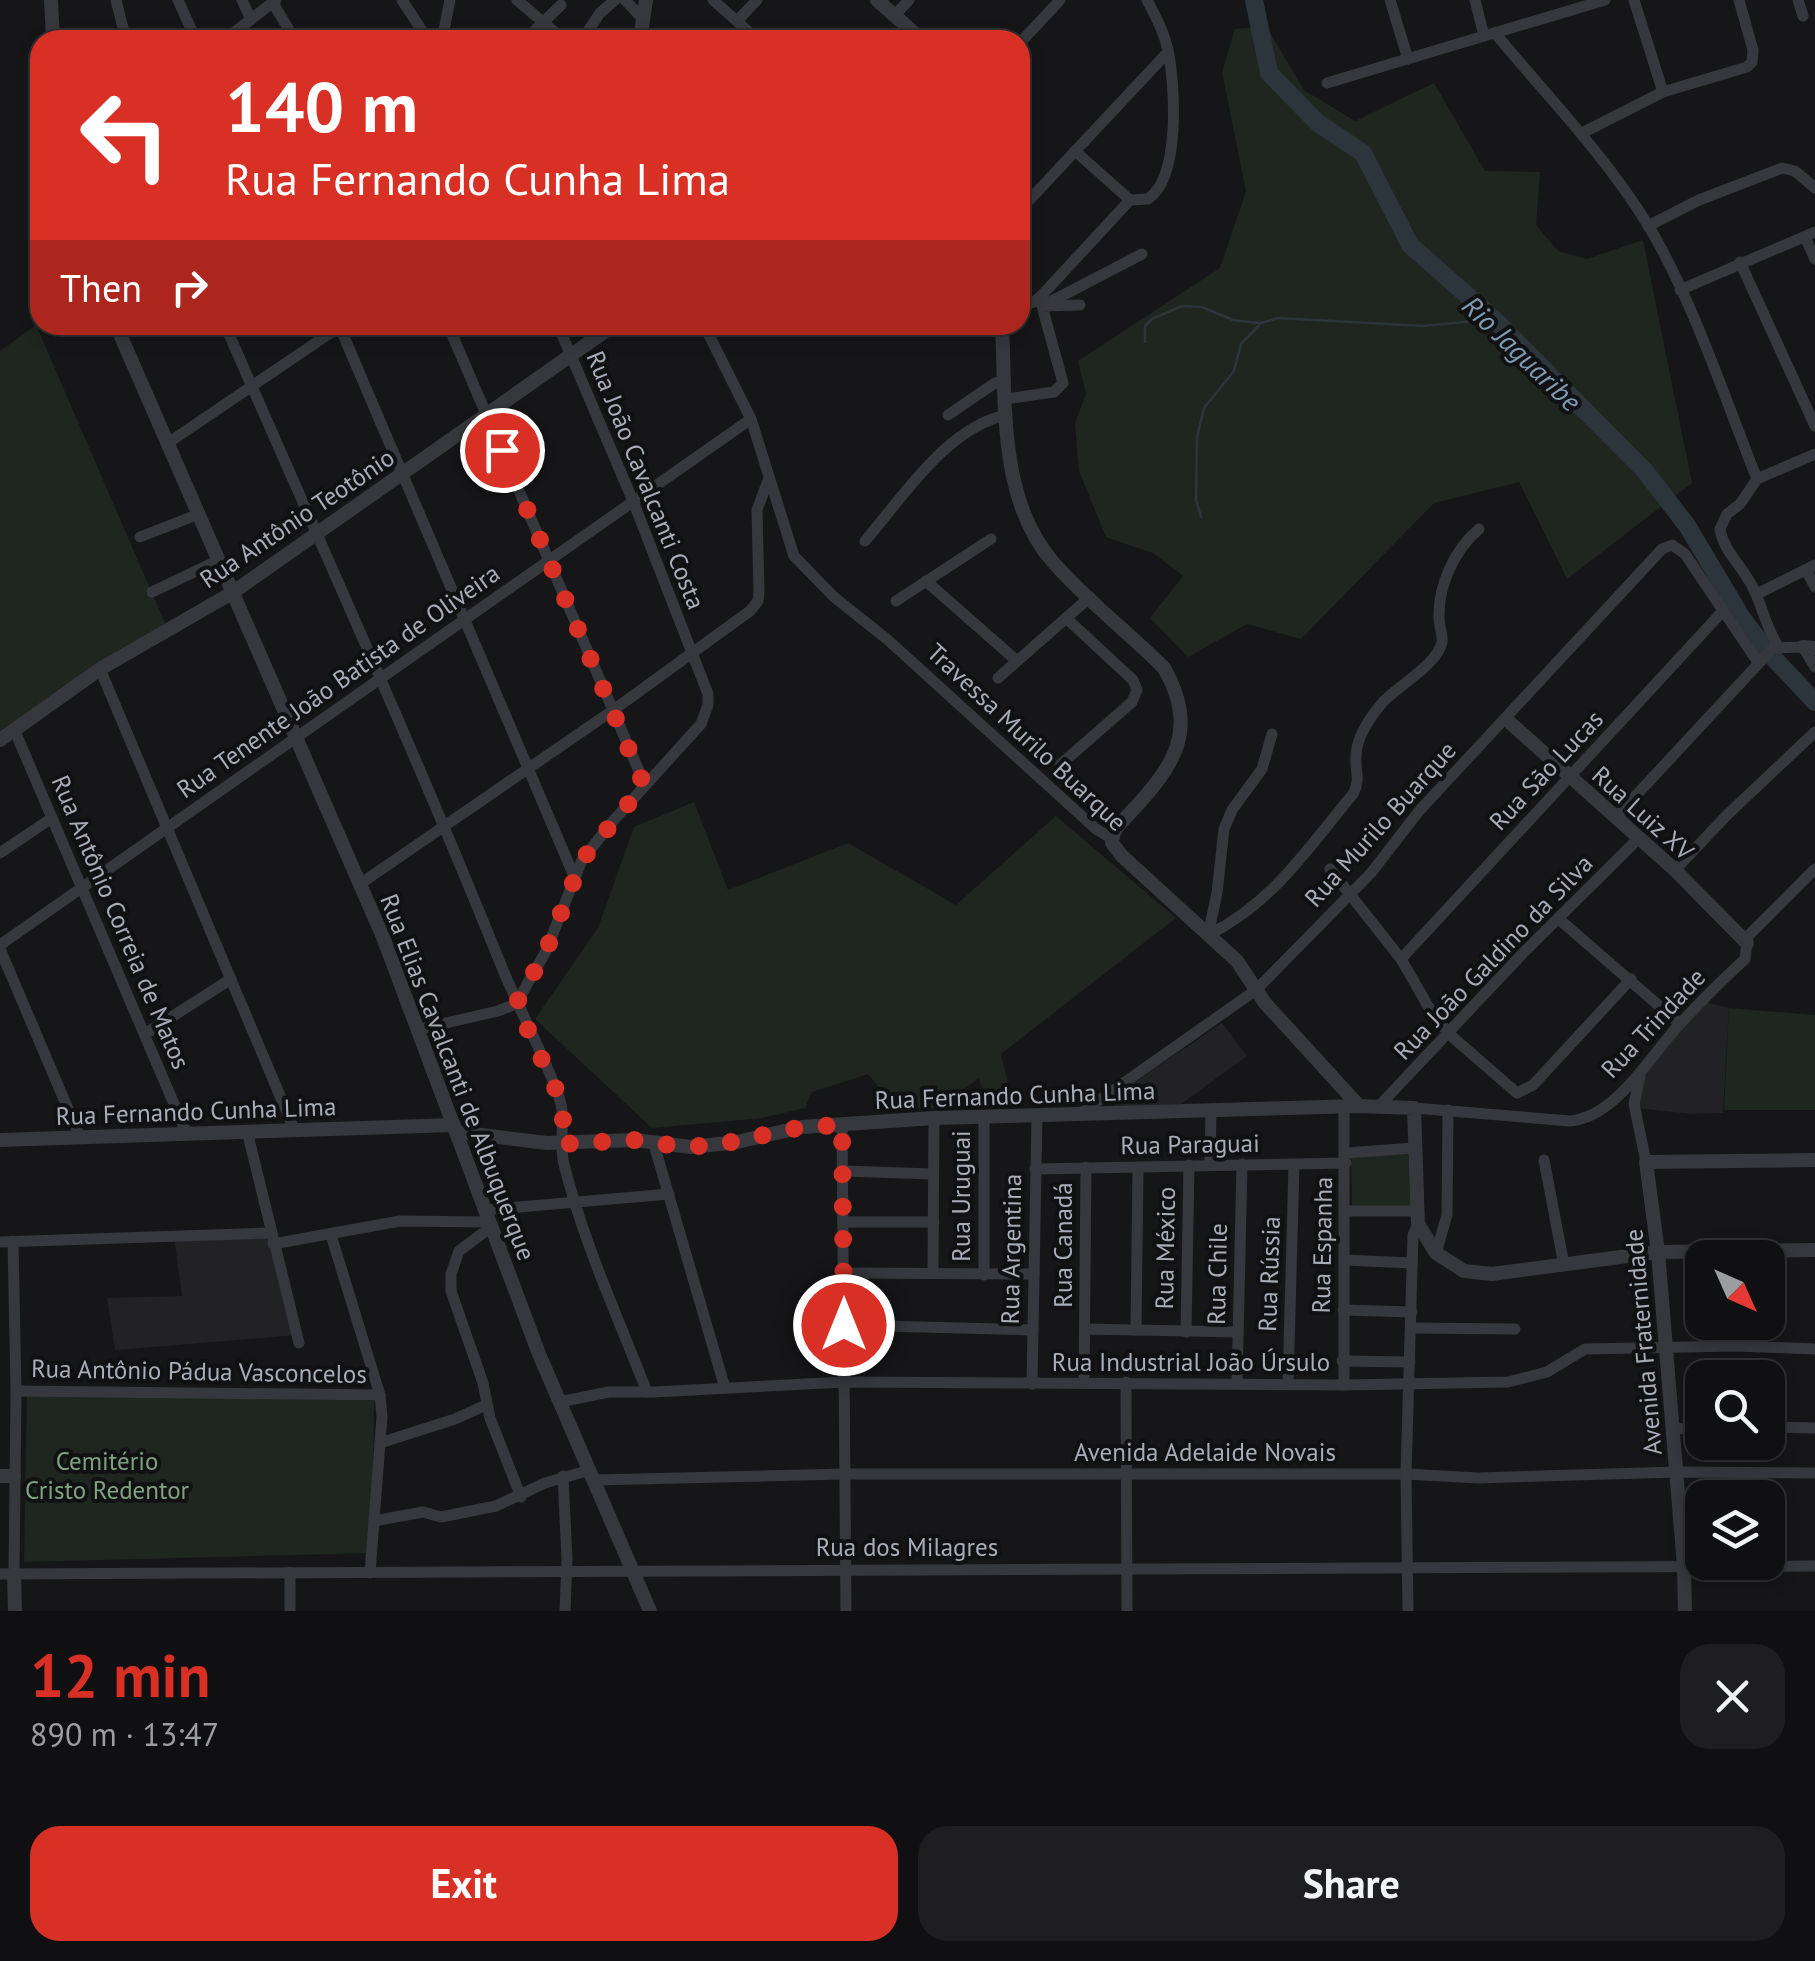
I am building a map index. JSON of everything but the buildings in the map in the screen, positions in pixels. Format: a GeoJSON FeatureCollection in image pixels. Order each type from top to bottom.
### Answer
{"type":"FeatureCollection","features":[{"type":"Feature","properties":{"kind":"street"},"geometry":{"type":"LineString","coordinates":[[51,0],[52,30]]}},
{"type":"Feature","properties":{"kind":"street"},"geometry":{"type":"LineString","coordinates":[[116,0],[124,30]]}},
{"type":"Feature","properties":{"kind":"street"},"geometry":{"type":"LineString","coordinates":[[178,0],[192,30]]}},
{"type":"Feature","properties":{"kind":"street"},"geometry":{"type":"LineString","coordinates":[[242,0],[251,20]]}},
{"type":"Feature","properties":{"kind":"street"},"geometry":{"type":"LineString","coordinates":[[402,0],[422,30]]}},
{"type":"Feature","properties":{"kind":"street"},"geometry":{"type":"LineString","coordinates":[[444,30],[450,0]]}},
{"type":"Feature","properties":{"kind":"street"},"geometry":{"type":"LineString","coordinates":[[518,0],[550,30]]}},
{"type":"Feature","properties":{"kind":"street"},"geometry":{"type":"LineString","coordinates":[[589,30],[615,0]]}},
{"type":"Feature","properties":{"kind":"street"},"geometry":{"type":"LineString","coordinates":[[625,0],[642,18]]}},
{"type":"Feature","properties":{"kind":"street"},"geometry":{"type":"LineString","coordinates":[[641,30],[646,0]]}},
{"type":"Feature","properties":{"kind":"street"},"geometry":{"type":"LineString","coordinates":[[712,0],[747,30]]}},
{"type":"Feature","properties":{"kind":"street"},"geometry":{"type":"LineString","coordinates":[[737,21],[756,0]]}},
{"type":"Feature","properties":{"kind":"street"},"geometry":{"type":"LineString","coordinates":[[877,0],[910,30]]}},
{"type":"Feature","properties":{"kind":"street"},"geometry":{"type":"LineString","coordinates":[[894,16],[909,0]]}},
{"type":"Feature","properties":{"kind":"street"},"geometry":{"type":"LineString","coordinates":[[1030,32],[1060,0]]}},
{"type":"Feature","properties":{"kind":"street"},"geometry":{"type":"LineString","coordinates":[[1075,151],[1130,200],[1148,199],[1155,194],[1166,172],[1173,102],[1168,52],[1147,0]]}},
{"type":"Feature","properties":{"kind":"street"},"geometry":{"type":"LineString","coordinates":[[1390,0],[1408,59]]}},
{"type":"Feature","properties":{"kind":"street"},"geometry":{"type":"LineString","coordinates":[[1475,0],[1490,35],[1582,133],[1648,226],[1680,290],[1758,479]]}},
{"type":"Feature","properties":{"kind":"street"},"geometry":{"type":"LineString","coordinates":[[1326,83],[1606,0]]}},
{"type":"Feature","properties":{"kind":"street"},"geometry":{"type":"LineString","coordinates":[[1634,0],[1663,92]]}},
{"type":"Feature","properties":{"kind":"street"},"geometry":{"type":"LineString","coordinates":[[1582,133],[1663,92],[1752,62],[1754,50],[1739,0]]}},
{"type":"Feature","properties":{"kind":"street"},"geometry":{"type":"LineString","coordinates":[[1798,0],[1802,16]]}},
{"type":"Feature","properties":{"kind":"street"},"geometry":{"type":"LineString","coordinates":[[236,30],[274,2],[289,30]]}},
{"type":"Feature","properties":{"kind":"street"},"geometry":{"type":"LineString","coordinates":[[536,30],[561,5]]}},
{"type":"Feature","properties":{"kind":"street"},"geometry":{"type":"LineString","coordinates":[[1030,199],[1168,52]]}},
{"type":"Feature","properties":{"kind":"street"},"geometry":{"type":"LineString","coordinates":[[1648,226],[1700,200],[1782,168],[1789,168],[1815,188]]}},
{"type":"Feature","properties":{"kind":"street"},"geometry":{"type":"LineString","coordinates":[[1038,304],[1130,200]]}},
{"type":"Feature","properties":{"kind":"street"},"geometry":{"type":"LineString","coordinates":[[1680,290],[1810,235],[1815,259]]}},
{"type":"Feature","properties":{"kind":"street"},"geometry":{"type":"LineString","coordinates":[[1038,304],[1142,254]]}},
{"type":"Feature","properties":{"kind":"street"},"geometry":{"type":"LineString","coordinates":[[1740,262],[1815,426]]}},
{"type":"Feature","properties":{"kind":"street"},"geometry":{"type":"LineString","coordinates":[[1006,398],[1054,392],[1062,383],[1038,304]]}},
{"type":"Feature","properties":{"kind":"street"},"geometry":{"type":"LineString","coordinates":[[1030,305],[1080,305]]}},
{"type":"Feature","properties":{"kind":"street","name":"Rua Elias Cavalcanti de Albuquerque"},"geometry":{"type":"LineString","coordinates":[[120,335],[360,884],[420,1030],[559,1402],[650,1611]]}},
{"type":"Feature","properties":{"kind":"street"},"geometry":{"type":"LineString","coordinates":[[229,335],[382,677],[516,1004],[558,1094],[563,1118],[562,1160],[574,1202],[647,1392]]}},
{"type":"Feature","properties":{"kind":"street"},"geometry":{"type":"LineString","coordinates":[[168,443],[326,335]]}},
{"type":"Feature","properties":{"kind":"street"},"geometry":{"type":"LineString","coordinates":[[344,335],[574,876]]}},
{"type":"Feature","properties":{"kind":"street"},"geometry":{"type":"LineString","coordinates":[[420,1030],[516,1004],[546,951],[582,860],[644,785],[452,335]]}},
{"type":"Feature","properties":{"kind":"street","name":"Rua João Cavalcanti Costa"},"geometry":{"type":"LineString","coordinates":[[562,335],[708,694],[706,715],[686,743],[644,785]]}},
{"type":"Feature","properties":{"kind":"street","name":"Rua Antônio Teotônio"},"geometry":{"type":"LineString","coordinates":[[0,740],[100,668],[232,593],[600,335]]}},
{"type":"Feature","properties":{"kind":"street","name":"Travessa Murilo Buarque"},"geometry":{"type":"LineString","coordinates":[[709,335],[750,419],[787,541],[804,567],[1096,829],[1111,838],[1122,856],[1237,961],[1351,1106]]}},
{"type":"Feature","properties":{"kind":"street"},"geometry":{"type":"LineString","coordinates":[[1003,335],[1014,478],[1024,515],[1053,562],[1164,668],[1177,690],[1182,733],[1177,750],[1163,775],[1111,838]]}},
{"type":"Feature","properties":{"kind":"street"},"geometry":{"type":"LineString","coordinates":[[948,415],[995,383],[1005,381]]}},
{"type":"Feature","properties":{"kind":"street"},"geometry":{"type":"LineString","coordinates":[[865,541],[957,436],[992,418],[1007,415]]}},
{"type":"Feature","properties":{"kind":"street","name":"Rua Tenente João Batista de Oliveira"},"geometry":{"type":"LineString","coordinates":[[0,947],[750,419]]}},
{"type":"Feature","properties":{"kind":"street"},"geometry":{"type":"LineString","coordinates":[[1776,647],[1757,594],[1726,549],[1720,529],[1758,479],[1815,454]]}},
{"type":"Feature","properties":{"kind":"street"},"geometry":{"type":"LineString","coordinates":[[360,884],[750,612],[758,601],[757,510],[770,478]]}},
{"type":"Feature","properties":{"kind":"street"},"geometry":{"type":"LineString","coordinates":[[140,537],[199,514]]}},
{"type":"Feature","properties":{"kind":"street"},"geometry":{"type":"LineString","coordinates":[[1208,935],[1265,900],[1354,794],[1360,781],[1356,752],[1361,736],[1382,704],[1430,663],[1442,642],[1438,618],[1450,568],[1460,549],[1479,529]]}},
{"type":"Feature","properties":{"kind":"street"},"geometry":{"type":"LineString","coordinates":[[896,600],[991,539]]}},
{"type":"Feature","properties":{"kind":"street","name":"Rua Murilo Buarque"},"geometry":{"type":"LineString","coordinates":[[1081,1113],[1256,990],[1351,893],[1420,810],[1662,548],[1672,545],[1685,554],[1723,611]]}},
{"type":"Feature","properties":{"kind":"street"},"geometry":{"type":"LineString","coordinates":[[152,592],[219,560]]}},
{"type":"Feature","properties":{"kind":"street"},"geometry":{"type":"LineString","coordinates":[[1757,594],[1810,567],[1815,586]]}},
{"type":"Feature","properties":{"kind":"street"},"geometry":{"type":"LineString","coordinates":[[926,581],[1017,661]]}},
{"type":"Feature","properties":{"kind":"street"},"geometry":{"type":"LineString","coordinates":[[998,678],[1090,597]]}},
{"type":"Feature","properties":{"kind":"street"},"geometry":{"type":"LineString","coordinates":[[1723,611],[1760,659]]}},
{"type":"Feature","properties":{"kind":"street","name":"Rua São Lucas"},"geometry":{"type":"LineString","coordinates":[[1402,959],[1723,611]]}},
{"type":"Feature","properties":{"kind":"street"},"geometry":{"type":"LineString","coordinates":[[1060,765],[1132,702],[1138,690],[1133,680],[1066,618]]}},
{"type":"Feature","properties":{"kind":"street"},"geometry":{"type":"LineString","coordinates":[[1615,818],[1760,659],[1776,647],[1809,648],[1815,667]]}},
{"type":"Feature","properties":{"kind":"street"},"geometry":{"type":"LineString","coordinates":[[100,668],[294,1130]]}},
{"type":"Feature","properties":{"kind":"street","name":"Rua Luiz XV"},"geometry":{"type":"LineString","coordinates":[[1506,720],[1675,870],[1746,942]]}},
{"type":"Feature","properties":{"kind":"street","name":"Rua Antônio Correia de Matos"},"geometry":{"type":"LineString","coordinates":[[14,729],[186,1132]]}},
{"type":"Feature","properties":{"kind":"street"},"geometry":{"type":"LineString","coordinates":[[1675,870],[1815,732]]}},
{"type":"Feature","properties":{"kind":"street"},"geometry":{"type":"LineString","coordinates":[[1208,935],[1218,893],[1224,830],[1232,810],[1262,769],[1272,734]]}},
{"type":"Feature","properties":{"kind":"street"},"geometry":{"type":"LineString","coordinates":[[0,853],[52,818]]}},
{"type":"Feature","properties":{"kind":"street","name":"Rua João Galdino da Silva"},"geometry":{"type":"LineString","coordinates":[[1380,1105],[1524,952],[1638,839]]}},
{"type":"Feature","properties":{"kind":"street"},"geometry":{"type":"LineString","coordinates":[[1330,868],[1402,959],[1449,1034],[1513,1091],[1521,1093],[1532,1084],[1631,979]]}},
{"type":"Feature","properties":{"kind":"street","name":"Rua Trindade"},"geometry":{"type":"LineString","coordinates":[[1577,1120],[1599,1110],[1642,1072],[1680,1024],[1745,958],[1746,942],[1815,870]]}},
{"type":"Feature","properties":{"kind":"street"},"geometry":{"type":"LineString","coordinates":[[1560,920],[1680,1024]]}},
{"type":"Feature","properties":{"kind":"street"},"geometry":{"type":"LineString","coordinates":[[0,947],[80,1137]]}},
{"type":"Feature","properties":{"kind":"street"},"geometry":{"type":"LineString","coordinates":[[145,1034],[231,979]]}},
{"type":"Feature","properties":{"kind":"street","name":"Avenida Fraternidade"},"geometry":{"type":"LineString","coordinates":[[1642,1072],[1634,1104],[1658,1252],[1678,1472],[1685,1611]]}},
{"type":"Feature","properties":{"kind":"street","name":"Rua Fernando Cunha Lima"},"geometry":{"type":"LineString","coordinates":[[0,1140],[186,1132],[456,1128],[562,1144],[654,1141],[676,1146],[712,1146],[802,1127],[934,1118],[1380,1105],[1577,1120]]}},
{"type":"Feature","properties":{"kind":"street","name":"Rua Espanha"},"geometry":{"type":"LineString","coordinates":[[1344,1384],[1344,1211],[1351,1106]]}},
{"type":"Feature","properties":{"kind":"street"},"geometry":{"type":"LineString","coordinates":[[1408,1611],[1406,1474],[1412,1235],[1417,1217],[1414,1108]]}},
{"type":"Feature","properties":{"kind":"street"},"geometry":{"type":"LineString","coordinates":[[1436,1253],[1447,1215],[1448,1110]]}},
{"type":"Feature","properties":{"kind":"street"},"geometry":{"type":"LineString","coordinates":[[1210,1165],[1211,1111]]}},
{"type":"Feature","properties":{"kind":"street","name":"Rua Argentina"},"geometry":{"type":"LineString","coordinates":[[1032,1384],[1036,1116]]}},
{"type":"Feature","properties":{"kind":"street","name":"Rua Uruguai"},"geometry":{"type":"LineString","coordinates":[[984,1117],[984,1275]]}},
{"type":"Feature","properties":{"kind":"street"},"geometry":{"type":"LineString","coordinates":[[933,1274],[934,1118]]}},
{"type":"Feature","properties":{"kind":"street"},"geometry":{"type":"LineString","coordinates":[[842,1125],[846,1611]]}},
{"type":"Feature","properties":{"kind":"street"},"geometry":{"type":"LineString","coordinates":[[247,1131],[298,1342]]}},
{"type":"Feature","properties":{"kind":"street"},"geometry":{"type":"LineString","coordinates":[[654,1141],[725,1388]]}},
{"type":"Feature","properties":{"kind":"street","name":"Rua Paraguai"},"geometry":{"type":"LineString","coordinates":[[1035,1170],[1294,1165],[1415,1148]]}},
{"type":"Feature","properties":{"kind":"street"},"geometry":{"type":"LineString","coordinates":[[1544,1160],[1564,1265]]}},
{"type":"Feature","properties":{"kind":"street"},"geometry":{"type":"LineString","coordinates":[[1646,1162],[1815,1160]]}},
{"type":"Feature","properties":{"kind":"street","name":"Rua Chile"},"geometry":{"type":"LineString","coordinates":[[1237,1384],[1242,1164]]}},
{"type":"Feature","properties":{"kind":"street","name":"Rua Rússia"},"geometry":{"type":"LineString","coordinates":[[1288,1384],[1294,1165]]}},
{"type":"Feature","properties":{"kind":"street","name":"Rua México"},"geometry":{"type":"LineString","coordinates":[[1186,1332],[1189,1166]]}},
{"type":"Feature","properties":{"kind":"street"},"geometry":{"type":"LineString","coordinates":[[1136,1330],[1138,1167]]}},
{"type":"Feature","properties":{"kind":"street","name":"Rua Canadá"},"geometry":{"type":"LineString","coordinates":[[1084,1384],[1086,1168]]}},
{"type":"Feature","properties":{"kind":"street"},"geometry":{"type":"LineString","coordinates":[[843,1171],[933,1174]]}},
{"type":"Feature","properties":{"kind":"street"},"geometry":{"type":"LineString","coordinates":[[14,1611],[7,1574],[7,1476],[16,1388],[7,1242],[331,1235],[400,1221],[488,1220],[574,1202],[669,1194]]}},
{"type":"Feature","properties":{"kind":"street"},"geometry":{"type":"LineString","coordinates":[[1344,1211],[1417,1217]]}},
{"type":"Feature","properties":{"kind":"street"},"geometry":{"type":"LineString","coordinates":[[1417,1217],[1436,1253],[1450,1264],[1478,1274],[1658,1252],[1815,1250]]}},
{"type":"Feature","properties":{"kind":"street"},"geometry":{"type":"LineString","coordinates":[[488,1220],[459,1251],[451,1274],[456,1310],[483,1384],[486,1405],[522,1497]]}},
{"type":"Feature","properties":{"kind":"street"},"geometry":{"type":"LineString","coordinates":[[844,1222],[934,1222]]}},
{"type":"Feature","properties":{"kind":"street"},"geometry":{"type":"LineString","coordinates":[[331,1235],[380,1396],[370,1572]]}},
{"type":"Feature","properties":{"kind":"street"},"geometry":{"type":"LineString","coordinates":[[1344,1260],[1412,1262]]}},
{"type":"Feature","properties":{"kind":"street"},"geometry":{"type":"LineString","coordinates":[[844,1273],[1034,1274]]}},
{"type":"Feature","properties":{"kind":"street"},"geometry":{"type":"LineString","coordinates":[[1343,1310],[1412,1312]]}},
{"type":"Feature","properties":{"kind":"street"},"geometry":{"type":"LineString","coordinates":[[844,1325],[1033,1330]]}},
{"type":"Feature","properties":{"kind":"street"},"geometry":{"type":"LineString","coordinates":[[1412,1328],[1516,1329]]}},
{"type":"Feature","properties":{"kind":"street"},"geometry":{"type":"LineString","coordinates":[[1086,1330],[1238,1332]]}},
{"type":"Feature","properties":{"kind":"street","name":"Rua Industrial João Úrsulo"},"geometry":{"type":"LineString","coordinates":[[559,1402],[609,1392],[844,1382],[1411,1384],[1524,1380],[1547,1372],[1585,1349],[1815,1349]]}},
{"type":"Feature","properties":{"kind":"street"},"geometry":{"type":"LineString","coordinates":[[1342,1362],[1410,1362]]}},
{"type":"Feature","properties":{"kind":"street"},"geometry":{"type":"LineString","coordinates":[[1126,1382],[1127,1611]]}},
{"type":"Feature","properties":{"kind":"street","name":"Rua Antônio Pádua Vasconcelos"},"geometry":{"type":"LineString","coordinates":[[0,1384],[16,1388],[380,1396]]}},
{"type":"Feature","properties":{"kind":"street"},"geometry":{"type":"LineString","coordinates":[[380,1443],[486,1405]]}},
{"type":"Feature","properties":{"kind":"street"},"geometry":{"type":"LineString","coordinates":[[1785,1427],[1815,1428]]}},
{"type":"Feature","properties":{"kind":"street"},"geometry":{"type":"LineString","coordinates":[[1672,1429],[1685,1429]]}},
{"type":"Feature","properties":{"kind":"street","name":"Avenida Adelaide Novais"},"geometry":{"type":"LineString","coordinates":[[374,1520],[423,1512],[438,1516],[466,1513],[522,1497],[563,1476],[592,1475],[1406,1474],[1478,1478],[1678,1472],[1815,1473]]}},
{"type":"Feature","properties":{"kind":"street"},"geometry":{"type":"LineString","coordinates":[[563,1476],[566,1611]]}},
{"type":"Feature","properties":{"kind":"street","name":"Rua dos Milagres"},"geometry":{"type":"LineString","coordinates":[[7,1574],[1815,1566]]}},
{"type":"Feature","properties":{"kind":"street"},"geometry":{"type":"LineString","coordinates":[[290,1572],[290,1611]]}},
{"type":"Feature","properties":{"kind":"shaded area"},"geometry":{"type":"Polygon","coordinates":[[[1701,1001],[1729,1008],[1723,1113],[1635,1108],[1636,1082],[1701,1001]]]}},
{"type":"Feature","properties":{"kind":"shaded area"},"geometry":{"type":"Polygon","coordinates":[[[1222,1023],[1247,1056],[1181,1104],[1113,1106],[1113,1097],[1222,1023]]]}},
{"type":"Feature","properties":{"kind":"shaded area"},"geometry":{"type":"Polygon","coordinates":[[[270,1233],[297,1335],[115,1350],[107,1298],[182,1296],[174,1236],[270,1233]]]}},
{"type":"Feature","properties":{"kind":"green space"},"geometry":{"type":"Polygon","coordinates":[[[1266,26],[1304,90],[1355,121],[1434,83],[1485,171],[1540,172],[1536,225],[1558,251],[1587,259],[1643,240],[1692,483],[1567,579],[1519,482],[1434,503],[1301,639],[1247,624],[1188,657],[1150,618],[1183,576],[1153,553],[1106,537],[1079,471],[1075,423],[1086,394],[1078,361],[1220,268],[1246,191],[1222,72],[1235,29],[1266,26]]]}},
{"type":"Feature","properties":{"kind":"green space"},"geometry":{"type":"Polygon","coordinates":[[[30,329],[30,335],[40,335],[165,623],[0,737],[0,351],[30,329]]]}},
{"type":"Feature","properties":{"kind":"green space"},"geometry":{"type":"Polygon","coordinates":[[[694,802],[728,890],[848,843],[956,905],[1056,816],[1176,918],[1001,1054],[1013,1103],[987,1103],[979,1078],[939,1108],[896,1108],[868,1074],[812,1092],[805,1108],[762,1118],[652,1128],[535,1019],[598,928],[634,827],[694,802]]]}},
{"type":"Feature","properties":{"kind":"green space"},"geometry":{"type":"Polygon","coordinates":[[[1729,1008],[1815,1015],[1815,1110],[1724,1110],[1729,1008]]]}},
{"type":"Feature","properties":{"kind":"green space"},"geometry":{"type":"Polygon","coordinates":[[[1411,1154],[1411,1206],[1352,1206],[1351,1155],[1411,1154]]]}},
{"type":"Feature","properties":{"kind":"green space","name":"Cemitério Cristo Redentor"},"geometry":{"type":"Polygon","coordinates":[[[27,1391],[374,1401],[372,1553],[24,1562],[27,1391]]]}},
{"type":"Feature","properties":{"kind":"waterway","name":"Rio Jaguaribe"},"geometry":{"type":"LineString","coordinates":[[1254,0],[1269,73],[1318,123],[1363,153],[1410,245],[1494,319],[1645,471],[1688,527],[1742,618],[1815,702]]}},
{"type":"Feature","properties":{"kind":"waterway"},"geometry":{"type":"LineString","coordinates":[[1145,342],[1145,326],[1152,319],[1182,306],[1202,307],[1233,320],[1259,323]]}},
{"type":"Feature","properties":{"kind":"waterway"},"geometry":{"type":"LineString","coordinates":[[1201,517],[1196,500],[1197,437],[1204,408],[1234,371],[1241,344],[1261,323],[1278,318],[1423,326],[1494,319]]}},
{"type":"Feature","properties":{"kind":"route"},"geometry":{"type":"LineString","coordinates":[[502,450],[644,785],[582,860],[546,951],[516,1004],[562,1105],[562,1144],[635,1140],[712,1146],[802,1127],[842,1125],[844,1325]]}}]}
